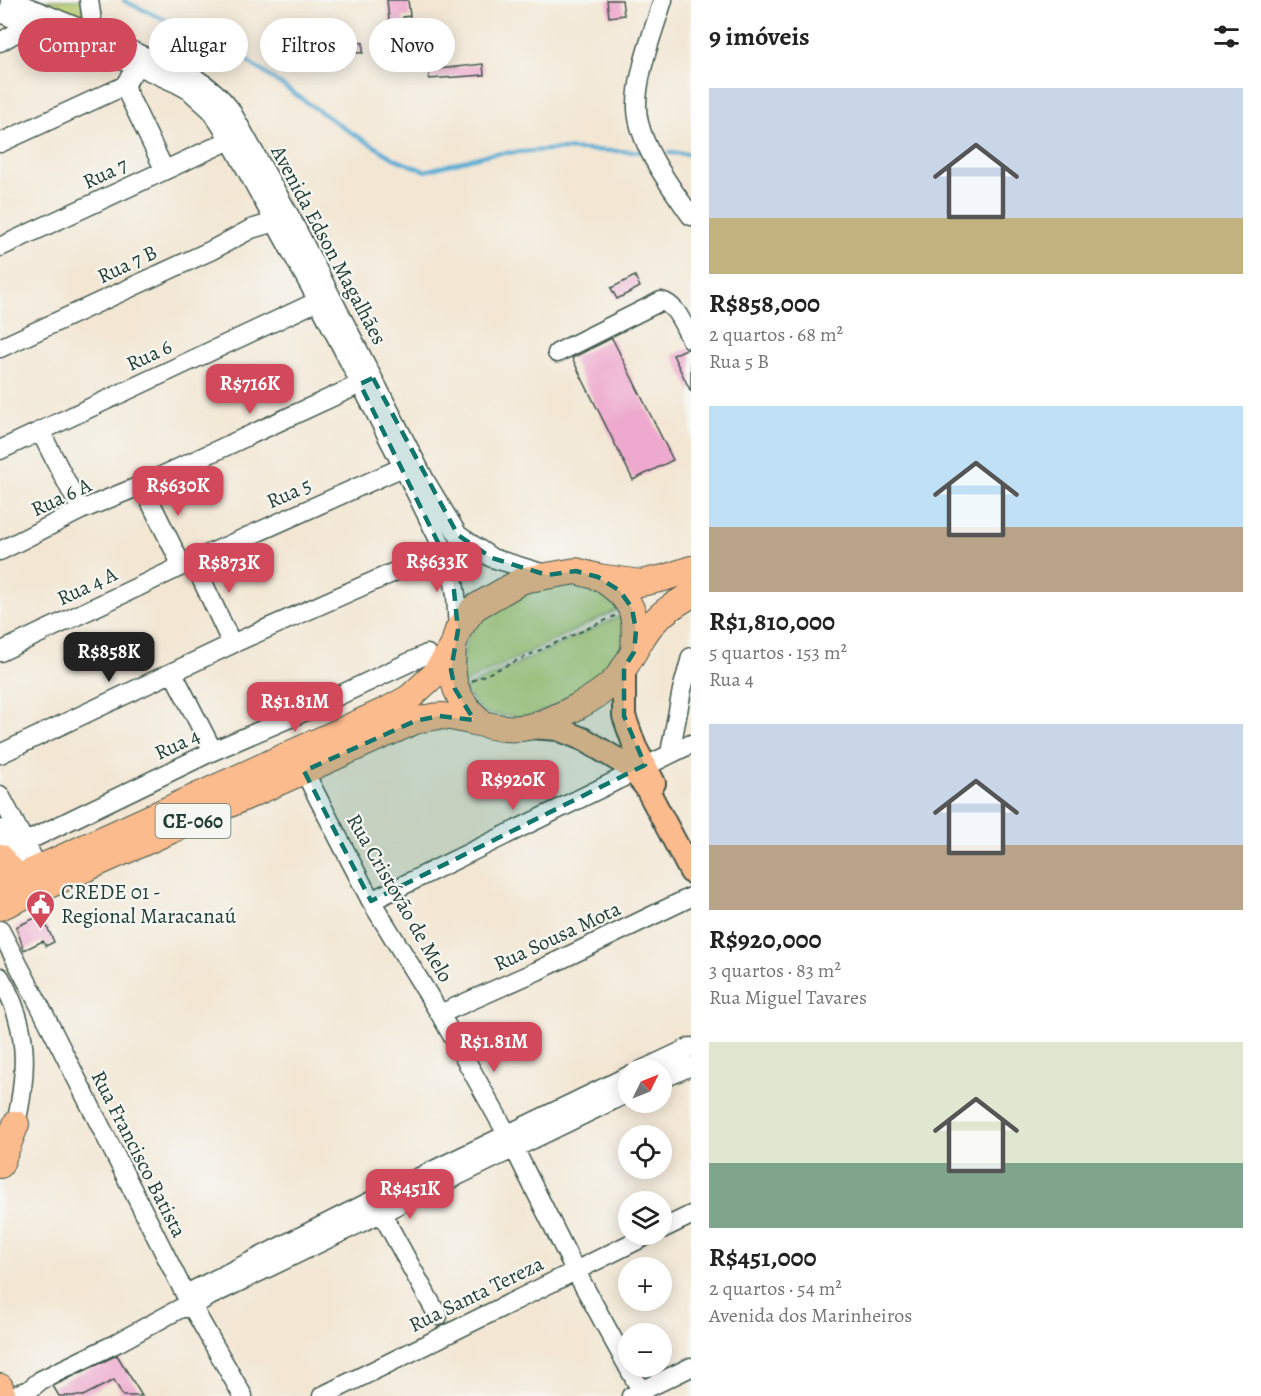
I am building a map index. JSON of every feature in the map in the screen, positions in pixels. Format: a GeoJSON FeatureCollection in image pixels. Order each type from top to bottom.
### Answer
{"type":"FeatureCollection","features":[{"type":"Feature","properties":{"kind":"highway","name":"CE-060"},"geometry":{"type":"LineString","coordinates":[[0,907],[49,875],[318,740],[409,698],[434,675],[474,608],[523,580],[576,571],[598,577],[641,583],[691,569]]}},
{"type":"Feature","properties":{"kind":"highway"},"geometry":{"type":"LineString","coordinates":[[598,577],[620,591],[632,608],[635,620],[629,660]]}},
{"type":"Feature","properties":{"kind":"highway","name":"CE-060"},"geometry":{"type":"LineString","coordinates":[[13,880],[49,875],[304,771],[415,721],[439,716],[498,728],[528,727],[585,702],[604,690],[629,660],[648,628],[664,612],[691,595]]}},
{"type":"Feature","properties":{"kind":"highway"},"geometry":{"type":"LineString","coordinates":[[455,638],[451,670],[455,689],[468,711],[482,723]]}},
{"type":"Feature","properties":{"kind":"highway"},"geometry":{"type":"LineString","coordinates":[[12,849],[13,880]]}},
{"type":"Feature","properties":{"kind":"highway"},"geometry":{"type":"LineString","coordinates":[[0,1165],[16,1124]]}},
{"type":"Feature","properties":{"kind":"highway"},"geometry":{"type":"LineString","coordinates":[[0,1387],[2,1395]]}},
{"type":"Feature","properties":{"kind":"main road"},"geometry":{"type":"LineString","coordinates":[[629,660],[624,716],[635,747],[639,768],[646,787],[691,872]]}},
{"type":"Feature","properties":{"kind":"main road"},"geometry":{"type":"LineString","coordinates":[[528,727],[558,729],[585,740],[623,762],[639,768],[691,850]]}},
{"type":"Feature","properties":{"kind":"street","name":"Avenida Edson Magalhães"},"geometry":{"type":"LineString","coordinates":[[10,0],[31,18]]}},
{"type":"Feature","properties":{"kind":"street"},"geometry":{"type":"LineString","coordinates":[[89,0],[92,18]]}},
{"type":"Feature","properties":{"kind":"street"},"geometry":{"type":"LineString","coordinates":[[663,0],[643,71],[637,110],[657,168],[691,216]]}},
{"type":"Feature","properties":{"kind":"street","name":"Avenida Edson Magalhães"},"geometry":{"type":"LineString","coordinates":[[0,13],[35,18]]}},
{"type":"Feature","properties":{"kind":"street"},"geometry":{"type":"LineString","coordinates":[[0,42],[18,33],[27,16]]}},
{"type":"Feature","properties":{"kind":"street","name":"Avenida Edson Magalhães"},"geometry":{"type":"LineString","coordinates":[[137,59],[198,97],[211,110],[282,220],[366,381],[444,550],[452,571],[456,595],[455,638]]}},
{"type":"Feature","properties":{"kind":"street","name":"Avenida Edson Magalhães"},"geometry":{"type":"LineString","coordinates":[[137,60],[182,71],[211,88],[230,109],[318,301],[458,535],[492,558],[547,575]]}},
{"type":"Feature","properties":{"kind":"street"},"geometry":{"type":"LineString","coordinates":[[0,143],[123,86],[141,61]]}},
{"type":"Feature","properties":{"kind":"street"},"geometry":{"type":"LineString","coordinates":[[123,86],[164,169]]}},
{"type":"Feature","properties":{"kind":"street","name":"Rua 7"},"geometry":{"type":"LineString","coordinates":[[0,247],[230,140]]}},
{"type":"Feature","properties":{"kind":"street","name":"Rua 7 B"},"geometry":{"type":"LineString","coordinates":[[0,348],[212,250],[251,229],[282,220]]}},
{"type":"Feature","properties":{"kind":"street","name":"Rua 6"},"geometry":{"type":"LineString","coordinates":[[0,450],[318,301]]}},
{"type":"Feature","properties":{"kind":"street"},"geometry":{"type":"LineString","coordinates":[[557,353],[660,301],[668,303],[674,309],[691,339]]}},
{"type":"Feature","properties":{"kind":"street","name":"Rua 6 A"},"geometry":{"type":"LineString","coordinates":[[0,551],[81,510],[142,485],[366,381]]}},
{"type":"Feature","properties":{"kind":"street"},"geometry":{"type":"LineString","coordinates":[[40,431],[81,510]]}},
{"type":"Feature","properties":{"kind":"street","name":"Rua 5"},"geometry":{"type":"LineString","coordinates":[[187,563],[404,466]]}},
{"type":"Feature","properties":{"kind":"street"},"geometry":{"type":"LineString","coordinates":[[142,485],[232,644]]}},
{"type":"Feature","properties":{"kind":"street"},"geometry":{"type":"LineString","coordinates":[[0,754],[232,644],[444,550]]}},
{"type":"Feature","properties":{"kind":"street","name":"Rua 4 A"},"geometry":{"type":"LineString","coordinates":[[0,652],[187,563]]}},
{"type":"Feature","properties":{"kind":"street","name":"Rua 4"},"geometry":{"type":"LineString","coordinates":[[12,849],[213,751],[306,711],[427,654]]}},
{"type":"Feature","properties":{"kind":"street"},"geometry":{"type":"LineString","coordinates":[[670,753],[687,689],[691,657]]}},
{"type":"Feature","properties":{"kind":"street"},"geometry":{"type":"LineString","coordinates":[[173,673],[213,751]]}},
{"type":"Feature","properties":{"kind":"street"},"geometry":{"type":"LineString","coordinates":[[306,711],[318,740]]}},
{"type":"Feature","properties":{"kind":"street"},"geometry":{"type":"LineString","coordinates":[[371,901],[691,744]]}},
{"type":"Feature","properties":{"kind":"street","name":"Rua Cristóvão de Melo"},"geometry":{"type":"LineString","coordinates":[[304,771],[371,901],[440,1014],[510,1141],[639,1394]]}},
{"type":"Feature","properties":{"kind":"street"},"geometry":{"type":"LineString","coordinates":[[0,795],[12,849]]}},
{"type":"Feature","properties":{"kind":"street"},"geometry":{"type":"LineString","coordinates":[[0,829],[12,849],[36,861],[49,875],[49,893],[0,917]]}},
{"type":"Feature","properties":{"kind":"street","name":"Rua Sousa Mota"},"geometry":{"type":"LineString","coordinates":[[440,1014],[691,897]]}},
{"type":"Feature","properties":{"kind":"street","name":"Rua Francisco Batista"},"geometry":{"type":"LineString","coordinates":[[0,930],[44,1014],[186,1303],[243,1396]]}},
{"type":"Feature","properties":{"kind":"street"},"geometry":{"type":"LineString","coordinates":[[0,978],[15,1008],[24,1051],[24,1087],[16,1124]]}},
{"type":"Feature","properties":{"kind":"street"},"geometry":{"type":"LineString","coordinates":[[665,1059],[691,1047]]}},
{"type":"Feature","properties":{"kind":"street"},"geometry":{"type":"LineString","coordinates":[[672,1075],[691,1066]]}},
{"type":"Feature","properties":{"kind":"street"},"geometry":{"type":"LineString","coordinates":[[186,1303],[197,1289],[409,1191],[602,1097],[618,1084]]}},
{"type":"Feature","properties":{"kind":"street"},"geometry":{"type":"LineString","coordinates":[[602,1097],[618,1095]]}},
{"type":"Feature","properties":{"kind":"street"},"geometry":{"type":"LineString","coordinates":[[24,1394],[41,1380],[117,1343],[186,1303],[206,1298],[382,1214],[409,1191]]}},
{"type":"Feature","properties":{"kind":"street"},"geometry":{"type":"LineString","coordinates":[[382,1214],[438,1316]]}},
{"type":"Feature","properties":{"kind":"street"},"geometry":{"type":"LineString","coordinates":[[672,1224],[691,1215]]}},
{"type":"Feature","properties":{"kind":"street","name":"Rua Santa Tereza"},"geometry":{"type":"LineString","coordinates":[[321,1396],[627,1245]]}},
{"type":"Feature","properties":{"kind":"street"},"geometry":{"type":"LineString","coordinates":[[639,1394],[691,1367]]}},
{"type":"Feature","properties":{"kind":"highlighted area"},"geometry":{"type":"Polygon","coordinates":[[[373,378],[458,535],[492,558],[547,575],[576,571],[598,577],[620,591],[632,608],[636,631],[634,652],[624,668],[624,716],[645,765],[371,901],[304,771],[415,721],[439,716],[474,720],[455,689],[451,670],[458,630],[452,571],[360,384],[373,378]]]}},
{"type":"Feature","properties":{"kind":"green space"},"geometry":{"type":"Polygon","coordinates":[[[24,0],[82,0],[84,16],[69,18],[24,0]]]}},
{"type":"Feature","properties":{"kind":"green space"},"geometry":{"type":"Polygon","coordinates":[[[582,582],[597,587],[619,609],[462,684],[460,675],[467,638],[481,619],[492,610],[548,585],[582,582]]]}},
{"type":"Feature","properties":{"kind":"green space"},"geometry":{"type":"Polygon","coordinates":[[[623,615],[622,653],[600,684],[527,718],[484,713],[463,689],[623,615]]]}},
{"type":"Feature","properties":{"kind":"building"},"geometry":{"type":"Polygon","coordinates":[[[387,0],[408,0],[410,16],[389,18],[387,0]]]}},
{"type":"Feature","properties":{"kind":"building"},"geometry":{"type":"Polygon","coordinates":[[[607,0],[622,0],[624,15],[609,17],[607,0]]]}},
{"type":"Feature","properties":{"kind":"building"},"geometry":{"type":"Polygon","coordinates":[[[357,42],[363,43],[363,53],[357,53],[357,42]]]}},
{"type":"Feature","properties":{"kind":"building"},"geometry":{"type":"Polygon","coordinates":[[[483,64],[484,75],[429,79],[429,72],[455,72],[455,67],[483,64]]]}},
{"type":"Feature","properties":{"kind":"building"},"geometry":{"type":"Polygon","coordinates":[[[635,276],[640,287],[617,299],[611,288],[635,276]]]}},
{"type":"Feature","properties":{"kind":"building"},"geometry":{"type":"Polygon","coordinates":[[[612,338],[673,460],[633,480],[572,358],[612,338]]]}},
{"type":"Feature","properties":{"kind":"building"},"geometry":{"type":"Polygon","coordinates":[[[686,349],[691,350],[691,392],[673,355],[686,349]]]}},
{"type":"Feature","properties":{"kind":"building","name":"CREDE 01 - Regional Maracanaú"},"geometry":{"type":"Polygon","coordinates":[[[39,918],[41,922],[44,920],[54,942],[46,946],[43,941],[24,950],[16,927],[39,918]]]}},
{"type":"Feature","properties":{"kind":"building"},"geometry":{"type":"Polygon","coordinates":[[[117,1355],[142,1396],[123,1396],[114,1380],[83,1396],[59,1396],[53,1386],[117,1355]]]}},
{"type":"Feature","properties":{"kind":"waterway"},"geometry":{"type":"LineString","coordinates":[[124,0],[230,49],[344,128],[395,159],[425,171],[490,154],[560,149],[641,152]]}},
{"type":"Feature","properties":{"kind":"waterway"},"geometry":{"type":"LineString","coordinates":[[669,153],[691,154]]}},
{"type":"Feature","properties":{"kind":"place","name":"CREDE 01 - Regional Maracanaú"},"geometry":{"type":"Point","coordinates":[40,930]}}]}
